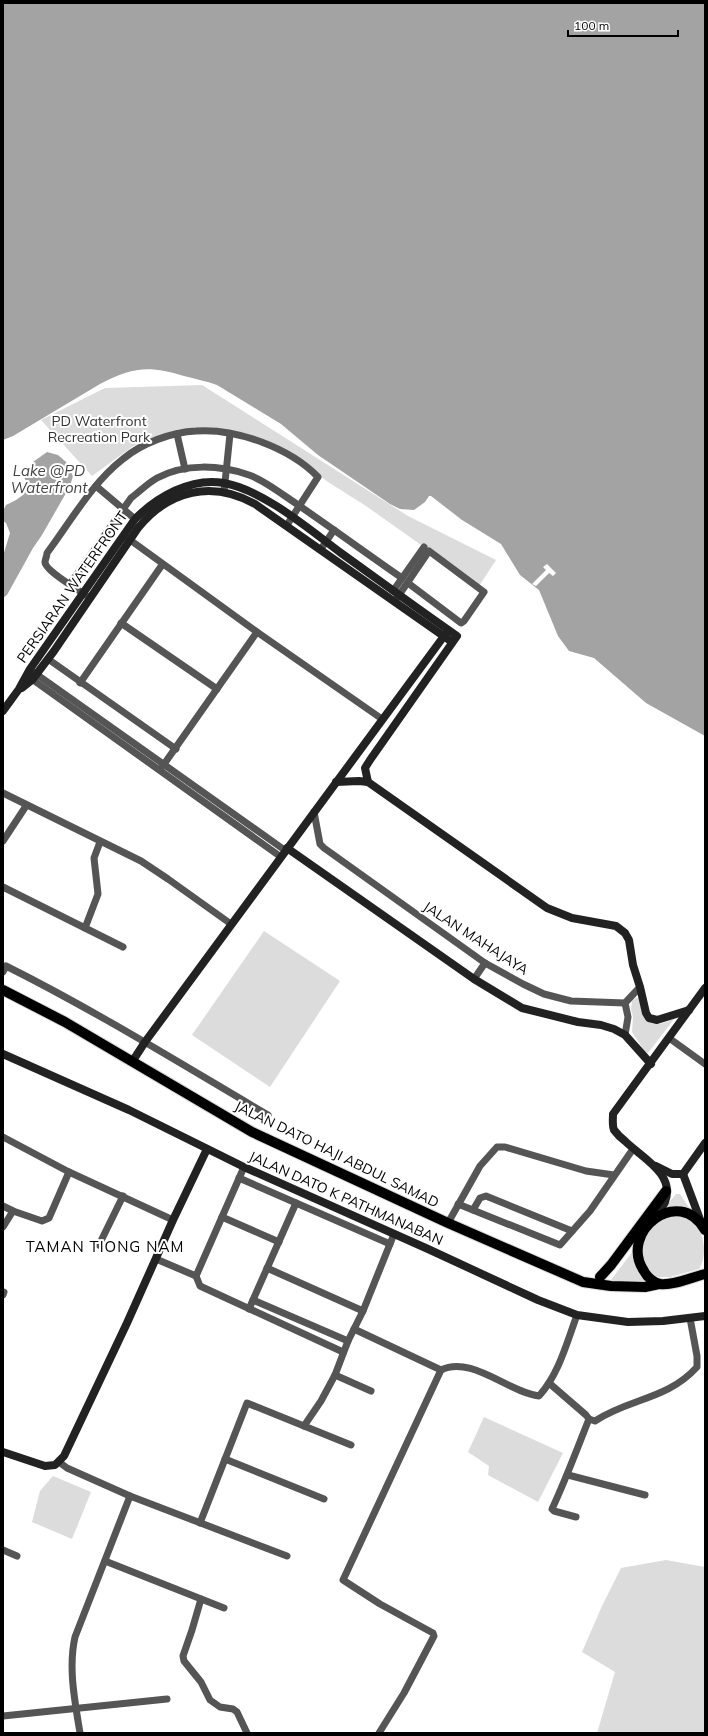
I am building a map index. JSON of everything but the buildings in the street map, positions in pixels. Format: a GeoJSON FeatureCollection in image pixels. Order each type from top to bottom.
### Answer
{"type":"FeatureCollection","features":[{"type":"Feature","properties":{"kind":"main road","name":"JALAN DATO HAJI ABDUL SAMAD"},"geometry":{"type":"LineString","coordinates":[[3,990],[65,1022],[252,1132],[583,1282],[611,1286],[645,1287],[666,1284],[700,1275]]}},
{"type":"Feature","properties":{"kind":"main road"},"geometry":{"type":"LineString","coordinates":[[600,1276],[611,1265],[666,1191]]}},
{"type":"Feature","properties":{"kind":"main road"},"geometry":{"type":"LineString","coordinates":[[583,1282],[609,1273],[615,1268],[655,1217],[664,1213],[680,1211],[694,1216],[703,1226]]}},
{"type":"Feature","properties":{"kind":"main road"},"geometry":{"type":"LineString","coordinates":[[640,1236],[638,1252],[641,1267],[646,1274],[659,1284]]}},
{"type":"Feature","properties":{"kind":"main road"},"geometry":{"type":"LineString","coordinates":[[700,1275],[705,1268]]}},
{"type":"Feature","properties":{"kind":"street","name":"PERSIARAN WATERFRONT"},"geometry":{"type":"LineString","coordinates":[[70,584],[53,572],[45,562],[48,553],[104,476],[124,458],[142,447],[177,434],[196,431],[230,434],[272,445],[290,455],[318,476],[299,505]]}},
{"type":"Feature","properties":{"kind":"street"},"geometry":{"type":"LineString","coordinates":[[177,434],[185,469]]}},
{"type":"Feature","properties":{"kind":"street"},"geometry":{"type":"LineString","coordinates":[[224,492],[230,434]]}},
{"type":"Feature","properties":{"kind":"street"},"geometry":{"type":"LineString","coordinates":[[87,595],[70,584],[131,498],[157,478],[185,469],[213,467],[227,469],[262,481],[346,538],[461,622],[464,621],[484,592],[429,551],[405,581]]}},
{"type":"Feature","properties":{"kind":"street","name":"PERSIARAN WATERFRONT"},"geometry":{"type":"LineString","coordinates":[[127,538],[135,519],[144,510],[157,501],[186,486],[210,482],[224,483],[247,490],[292,517],[446,633]]}},
{"type":"Feature","properties":{"kind":"street"},"geometry":{"type":"LineString","coordinates":[[96,486],[135,519]]}},
{"type":"Feature","properties":{"kind":"street","name":"PERSIARAN WATERFRONT"},"geometry":{"type":"LineString","coordinates":[[3,711],[31,675],[127,538],[149,515],[187,493],[198,491],[224,492],[243,498],[396,596]]}},
{"type":"Feature","properties":{"kind":"street"},"geometry":{"type":"LineString","coordinates":[[287,525],[299,505]]}},
{"type":"Feature","properties":{"kind":"street"},"geometry":{"type":"LineString","coordinates":[[321,549],[334,530]]}},
{"type":"Feature","properties":{"kind":"street"},"geometry":{"type":"LineString","coordinates":[[127,538],[162,565],[382,719]]}},
{"type":"Feature","properties":{"kind":"street"},"geometry":{"type":"LineString","coordinates":[[396,596],[424,547]]}},
{"type":"Feature","properties":{"kind":"street"},"geometry":{"type":"LineString","coordinates":[[80,683],[162,565]]}},
{"type":"Feature","properties":{"kind":"street","name":"PERSIARAN WATERFRONT"},"geometry":{"type":"LineString","coordinates":[[31,675],[48,659],[87,595]]}},
{"type":"Feature","properties":{"kind":"street"},"geometry":{"type":"LineString","coordinates":[[121,623],[217,689]]}},
{"type":"Feature","properties":{"kind":"street"},"geometry":{"type":"LineString","coordinates":[[162,768],[257,632]]}},
{"type":"Feature","properties":{"kind":"street"},"geometry":{"type":"LineString","coordinates":[[132,1062],[145,1042],[446,633],[458,636],[452,642],[367,764],[365,768],[368,782]]}},
{"type":"Feature","properties":{"kind":"street"},"geometry":{"type":"LineString","coordinates":[[48,659],[80,683],[176,749]]}},
{"type":"Feature","properties":{"kind":"street"},"geometry":{"type":"LineString","coordinates":[[31,675],[162,768],[474,979],[522,1008],[578,1022],[601,1025],[625,1034],[650,1064]]}},
{"type":"Feature","properties":{"kind":"street"},"geometry":{"type":"LineString","coordinates":[[336,782],[368,782],[547,908],[572,918],[616,926],[621,929],[629,940],[633,965],[646,1013],[651,1020],[657,1020],[689,1010]]}},
{"type":"Feature","properties":{"kind":"street"},"geometry":{"type":"LineString","coordinates":[[3,794],[146,864],[232,924]]}},
{"type":"Feature","properties":{"kind":"street"},"geometry":{"type":"LineString","coordinates":[[3,841],[26,806]]}},
{"type":"Feature","properties":{"kind":"street","name":"JALAN MAHAJAYA"},"geometry":{"type":"LineString","coordinates":[[314,812],[320,844],[324,848],[504,975],[544,994],[571,1001],[625,1004]]}},
{"type":"Feature","properties":{"kind":"street"},"geometry":{"type":"LineString","coordinates":[[85,928],[98,894],[94,858],[100,842]]}},
{"type":"Feature","properties":{"kind":"street"},"geometry":{"type":"LineString","coordinates":[[3,887],[123,947]]}},
{"type":"Feature","properties":{"kind":"street"},"geometry":{"type":"LineString","coordinates":[[474,979],[485,963]]}},
{"type":"Feature","properties":{"kind":"street"},"geometry":{"type":"LineString","coordinates":[[4,968],[59,993],[268,1115]]}},
{"type":"Feature","properties":{"kind":"street"},"geometry":{"type":"LineString","coordinates":[[625,1034],[628,1017],[625,1004],[640,987]]}},
{"type":"Feature","properties":{"kind":"street"},"geometry":{"type":"LineString","coordinates":[[683,1174],[672,1174],[654,1165],[633,1149],[614,1128],[613,1114],[705,988]]}},
{"type":"Feature","properties":{"kind":"street"},"geometry":{"type":"LineString","coordinates":[[669,1038],[705,1064]]}},
{"type":"Feature","properties":{"kind":"street","name":"JALAN DATO K PATHMANABAN"},"geometry":{"type":"LineString","coordinates":[[3,1054],[129,1110],[244,1167],[538,1300],[577,1315],[628,1322],[705,1316]]}},
{"type":"Feature","properties":{"kind":"street"},"geometry":{"type":"LineString","coordinates":[[3,1137],[69,1172],[172,1220]]}},
{"type":"Feature","properties":{"kind":"street"},"geometry":{"type":"LineString","coordinates":[[683,1174],[705,1143]]}},
{"type":"Feature","properties":{"kind":"street"},"geometry":{"type":"LineString","coordinates":[[448,1222],[480,1166],[498,1147],[505,1147],[586,1170],[614,1175]]}},
{"type":"Feature","properties":{"kind":"street"},"geometry":{"type":"LineString","coordinates":[[3,1452],[45,1466],[55,1465],[66,1452],[156,1259],[172,1220],[207,1149]]}},
{"type":"Feature","properties":{"kind":"street"},"geometry":{"type":"LineString","coordinates":[[458,1204],[560,1245],[590,1211],[633,1149]]}},
{"type":"Feature","properties":{"kind":"street"},"geometry":{"type":"LineString","coordinates":[[654,1165],[666,1183],[664,1203],[655,1217]]}},
{"type":"Feature","properties":{"kind":"street"},"geometry":{"type":"LineString","coordinates":[[196,1276],[244,1167]]}},
{"type":"Feature","properties":{"kind":"street"},"geometry":{"type":"LineString","coordinates":[[3,1206],[42,1221],[49,1218],[69,1172]]}},
{"type":"Feature","properties":{"kind":"street"},"geometry":{"type":"LineString","coordinates":[[683,1174],[703,1226]]}},
{"type":"Feature","properties":{"kind":"street"},"geometry":{"type":"LineString","coordinates":[[239,1178],[390,1244]]}},
{"type":"Feature","properties":{"kind":"street"},"geometry":{"type":"LineString","coordinates":[[99,1245],[123,1196]]}},
{"type":"Feature","properties":{"kind":"street"},"geometry":{"type":"LineString","coordinates":[[473,1210],[480,1198],[486,1196],[572,1232]]}},
{"type":"Feature","properties":{"kind":"street"},"geometry":{"type":"LineString","coordinates":[[249,1309],[296,1203]]}},
{"type":"Feature","properties":{"kind":"street"},"geometry":{"type":"LineString","coordinates":[[3,1227],[13,1211]]}},
{"type":"Feature","properties":{"kind":"street"},"geometry":{"type":"LineString","coordinates":[[222,1217],[279,1242]]}},
{"type":"Feature","properties":{"kind":"street"},"geometry":{"type":"LineString","coordinates":[[304,1426],[321,1401],[335,1375],[343,1352],[363,1311],[394,1234]]}},
{"type":"Feature","properties":{"kind":"street"},"geometry":{"type":"LineString","coordinates":[[156,1259],[196,1276],[200,1286],[343,1352]]}},
{"type":"Feature","properties":{"kind":"street"},"geometry":{"type":"LineString","coordinates":[[267,1268],[363,1311]]}},
{"type":"Feature","properties":{"kind":"street"},"geometry":{"type":"LineString","coordinates":[[253,1300],[348,1342]]}},
{"type":"Feature","properties":{"kind":"street","name":"JALAN DATO K PATHMANABAN"},"geometry":{"type":"LineString","coordinates":[[690,1318],[705,1311]]}},
{"type":"Feature","properties":{"kind":"street"},"geometry":{"type":"LineString","coordinates":[[379,1733],[404,1693],[434,1636],[433,1633],[380,1604],[343,1580],[441,1370],[448,1366],[457,1365],[532,1395],[540,1396],[549,1383],[560,1359],[577,1315]]}},
{"type":"Feature","properties":{"kind":"street"},"geometry":{"type":"LineString","coordinates":[[549,1383],[589,1419],[595,1421],[621,1408],[666,1391],[682,1382],[697,1367],[690,1318]]}},
{"type":"Feature","properties":{"kind":"street"},"geometry":{"type":"LineString","coordinates":[[354,1329],[441,1370]]}},
{"type":"Feature","properties":{"kind":"street"},"geometry":{"type":"LineString","coordinates":[[335,1375],[371,1391]]}},
{"type":"Feature","properties":{"kind":"street"},"geometry":{"type":"LineString","coordinates":[[200,1523],[247,1403],[351,1445]]}},
{"type":"Feature","properties":{"kind":"street"},"geometry":{"type":"LineString","coordinates":[[576,1518],[554,1512],[552,1509],[568,1475],[579,1441],[589,1419]]}},
{"type":"Feature","properties":{"kind":"street"},"geometry":{"type":"LineString","coordinates":[[225,1459],[324,1499]]}},
{"type":"Feature","properties":{"kind":"street"},"geometry":{"type":"LineString","coordinates":[[59,1462],[67,1468],[130,1496],[287,1556]]}},
{"type":"Feature","properties":{"kind":"street"},"geometry":{"type":"LineString","coordinates":[[568,1475],[645,1495]]}},
{"type":"Feature","properties":{"kind":"street"},"geometry":{"type":"LineString","coordinates":[[80,1733],[76,1708],[72,1652],[75,1637],[130,1496]]}},
{"type":"Feature","properties":{"kind":"street"},"geometry":{"type":"LineString","coordinates":[[3,1550],[17,1556]]}},
{"type":"Feature","properties":{"kind":"street"},"geometry":{"type":"LineString","coordinates":[[105,1561],[224,1608]]}},
{"type":"Feature","properties":{"kind":"street"},"geometry":{"type":"LineString","coordinates":[[201,1599],[192,1630],[182,1656],[184,1661],[201,1682],[210,1700],[220,1707],[233,1709],[237,1712],[247,1733]]}},
{"type":"Feature","properties":{"kind":"street"},"geometry":{"type":"LineString","coordinates":[[3,1716],[167,1699]]}},
{"type":"Feature","properties":{"kind":"green space","name":"PD Waterfront Recreation Park"},"geometry":{"type":"Polygon","coordinates":[[[202,385],[408,516],[496,560],[479,586],[366,506],[328,482],[290,454],[272,444],[200,429],[179,429],[143,441],[132,447],[92,476],[41,420],[105,388],[202,385]]]}},
{"type":"Feature","properties":{"kind":"green space"},"geometry":{"type":"Polygon","coordinates":[[[264,931],[340,981],[270,1087],[192,1035],[264,931]]]}},
{"type":"Feature","properties":{"kind":"green space"},"geometry":{"type":"Polygon","coordinates":[[[639,998],[644,1013],[653,1024],[674,1019],[648,1053],[645,1052],[632,1032],[633,1017],[631,1009],[632,1001],[639,998]]]}},
{"type":"Feature","properties":{"kind":"green space"},"geometry":{"type":"Polygon","coordinates":[[[676,1194],[680,1194],[690,1209],[667,1207],[676,1194]]]}},
{"type":"Feature","properties":{"kind":"green space"},"geometry":{"type":"Polygon","coordinates":[[[674,1216],[687,1219],[699,1229],[702,1236],[704,1250],[702,1263],[699,1269],[670,1277],[655,1277],[648,1268],[644,1259],[643,1250],[645,1240],[649,1232],[656,1225],[664,1219],[674,1216]]]}},
{"type":"Feature","properties":{"kind":"green space"},"geometry":{"type":"Polygon","coordinates":[[[633,1251],[636,1268],[645,1281],[644,1283],[613,1282],[611,1280],[633,1251]]]}},
{"type":"Feature","properties":{"kind":"green space"},"geometry":{"type":"Polygon","coordinates":[[[484,1417],[563,1453],[538,1502],[488,1475],[489,1466],[468,1452],[484,1417]]]}},
{"type":"Feature","properties":{"kind":"green space"},"geometry":{"type":"Polygon","coordinates":[[[53,1476],[91,1492],[72,1539],[32,1522],[40,1491],[53,1476]]]}},
{"type":"Feature","properties":{"kind":"green space"},"geometry":{"type":"Polygon","coordinates":[[[666,1560],[705,1567],[705,1733],[597,1733],[615,1672],[582,1652],[602,1606],[621,1568],[666,1560]]]}},
{"type":"Feature","properties":{"kind":"water"},"geometry":{"type":"Polygon","coordinates":[[[3,3],[705,3],[705,736],[646,703],[594,658],[569,651],[558,636],[539,590],[520,575],[501,544],[462,520],[431,496],[429,496],[425,502],[414,510],[400,509],[390,504],[318,455],[281,424],[217,385],[161,370],[150,369],[131,371],[111,378],[13,436],[3,440],[3,3]]]}},
{"type":"Feature","properties":{"kind":"water","name":"Lake @PD Waterfront"},"geometry":{"type":"Polygon","coordinates":[[[47,452],[58,455],[66,462],[73,476],[70,486],[7,595],[3,598],[3,556],[10,533],[6,523],[3,521],[3,511],[6,505],[23,495],[28,486],[24,477],[33,462],[47,452]]]}},
{"type":"Feature","properties":{"kind":"pier"},"geometry":{"type":"Polygon","coordinates":[[[547,564],[556,573],[553,576],[549,573],[536,586],[532,584],[546,570],[543,567],[547,564]]]}},
{"type":"Feature","properties":{"kind":"district","name":"TAMAN TIONG NAM"},"geometry":{"type":"Point","coordinates":[105,1246]}}]}
